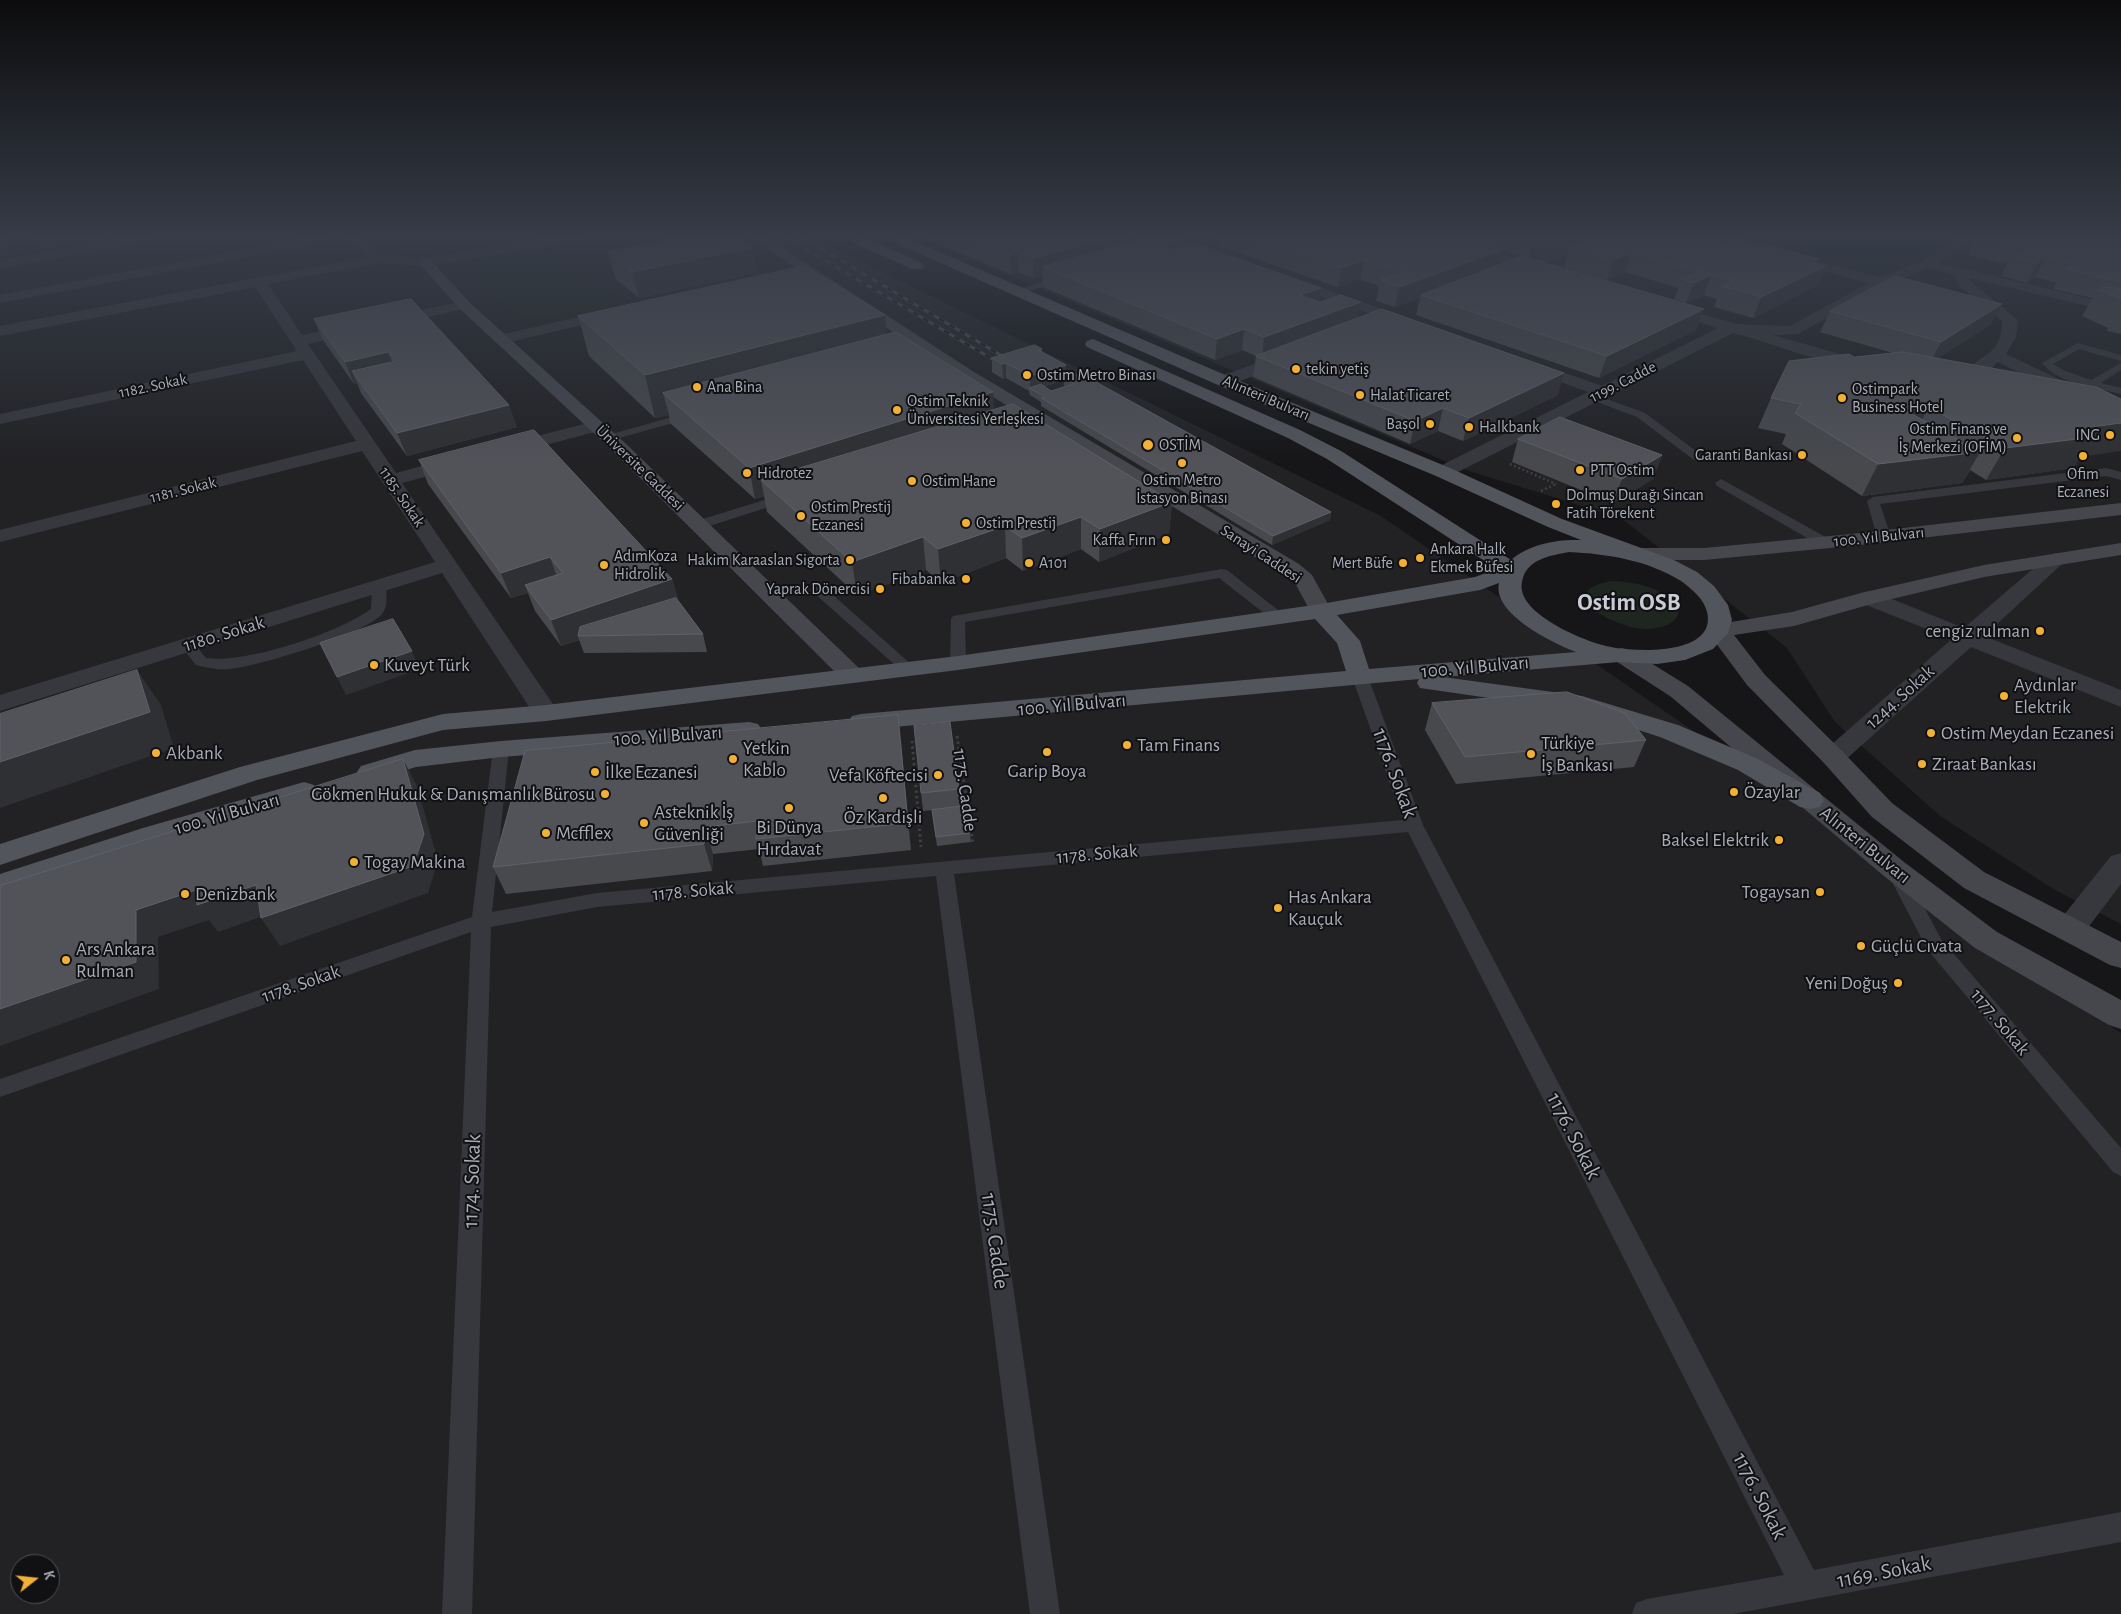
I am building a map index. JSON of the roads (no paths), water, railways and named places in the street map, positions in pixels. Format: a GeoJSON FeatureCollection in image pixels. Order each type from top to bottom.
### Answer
{"type":"FeatureCollection","features":[{"type":"Feature","properties":{"kind":"main road","name":"Alınteri Bulvarı"},"geometry":{"type":"LineString","coordinates":[[1071,314],[1224,381],[1443,472],[1555,523],[1635,554]]}},
{"type":"Feature","properties":{"kind":"main road","name":"Alınteri Bulvarı"},"geometry":{"type":"LineString","coordinates":[[1075,336],[1285,430],[1334,454],[1513,570]]}},
{"type":"Feature","properties":{"kind":"main road","name":"100. Yıl Bulvarı"},"geometry":{"type":"LineString","coordinates":[[0,855],[249,773],[443,722],[546,713],[958,663],[1321,611],[1480,583],[1513,570],[1521,561],[1542,551],[1569,546],[1602,547],[1635,554]]}},
{"type":"Feature","properties":{"kind":"main road"},"geometry":{"type":"LineString","coordinates":[[1513,570],[1509,590],[1518,606],[1535,622],[1559,637],[1589,648],[1622,655],[1656,657],[1685,654],[1706,645],[1719,631],[1721,614],[1712,596],[1693,579],[1666,565],[1635,554]]}},
{"type":"Feature","properties":{"kind":"main road"},"geometry":{"type":"LineString","coordinates":[[1321,611],[1348,641],[1360,677],[1479,688],[1582,704],[1669,731],[1747,764],[1810,800]]}},
{"type":"Feature","properties":{"kind":"main road","name":"100. Yıl Bulvarı"},"geometry":{"type":"LineString","coordinates":[[840,724],[1622,655]]}},
{"type":"Feature","properties":{"kind":"main road","name":"100. Yıl Bulvarı"},"geometry":{"type":"LineString","coordinates":[[0,885],[154,835],[415,759],[501,748],[770,729]]}},
{"type":"Feature","properties":{"kind":"street"},"geometry":{"type":"LineString","coordinates":[[0,331],[88,314]]}},
{"type":"Feature","properties":{"kind":"street","name":"1185. Sokak"},"geometry":{"type":"LineString","coordinates":[[280,314],[546,713]]}},
{"type":"Feature","properties":{"kind":"street","name":"1182. Sokak"},"geometry":{"type":"LineString","coordinates":[[0,419],[302,348],[429,314]]}},
{"type":"Feature","properties":{"kind":"street","name":"Üniversite Caddesi"},"geometry":{"type":"LineString","coordinates":[[474,314],[602,432],[853,676]]}},
{"type":"Feature","properties":{"kind":"street"},"geometry":{"type":"LineString","coordinates":[[501,339],[610,314]]}},
{"type":"Feature","properties":{"kind":"street","name":"Sanayi Caddesi"},"geometry":{"type":"LineString","coordinates":[[875,314],[1041,419],[1291,569],[1304,580],[1321,611]]}},
{"type":"Feature","properties":{"kind":"street"},"geometry":{"type":"LineString","coordinates":[[1385,314],[1429,330]]}},
{"type":"Feature","properties":{"kind":"street"},"geometry":{"type":"LineString","coordinates":[[1375,324],[1400,314]]}},
{"type":"Feature","properties":{"kind":"street"},"geometry":{"type":"LineString","coordinates":[[1686,314],[1846,361],[1886,364]]}},
{"type":"Feature","properties":{"kind":"street","name":"1199. Cadde"},"geometry":{"type":"LineString","coordinates":[[1443,472],[1730,328],[1793,331],[1823,314]]}},
{"type":"Feature","properties":{"kind":"street"},"geometry":{"type":"LineString","coordinates":[[1974,374],[1998,356],[2011,330],[2010,320],[2003,314]]}},
{"type":"Feature","properties":{"kind":"street"},"geometry":{"type":"LineString","coordinates":[[1224,381],[1304,351]]}},
{"type":"Feature","properties":{"kind":"street"},"geometry":{"type":"LineString","coordinates":[[1998,356],[2057,385]]}},
{"type":"Feature","properties":{"kind":"street"},"geometry":{"type":"LineString","coordinates":[[1512,359],[1598,394]]}},
{"type":"Feature","properties":{"kind":"street"},"geometry":{"type":"LineString","coordinates":[[1955,372],[1993,376]]}},
{"type":"Feature","properties":{"kind":"street"},"geometry":{"type":"LineString","coordinates":[[2011,379],[2118,396]]}},
{"type":"Feature","properties":{"kind":"street"},"geometry":{"type":"LineString","coordinates":[[494,453],[602,432]]}},
{"type":"Feature","properties":{"kind":"street","name":"1181. Sokak"},"geometry":{"type":"LineString","coordinates":[[0,536],[366,444]]}},
{"type":"Feature","properties":{"kind":"street"},"geometry":{"type":"LineString","coordinates":[[391,480],[475,458]]}},
{"type":"Feature","properties":{"kind":"street","name":"100. Yıl Bulvarı"},"geometry":{"type":"LineString","coordinates":[[1635,554],[1704,554],[1884,537],[2121,509]]}},
{"type":"Feature","properties":{"kind":"street"},"geometry":{"type":"LineString","coordinates":[[1719,631],[1794,619],[1869,598],[1984,571],[2121,549]]}},
{"type":"Feature","properties":{"kind":"street","name":"1244. Sokak"},"geometry":{"type":"LineString","coordinates":[[1833,757],[2056,559]]}},
{"type":"Feature","properties":{"kind":"street","name":"1180. Sokak"},"geometry":{"type":"LineString","coordinates":[[0,703],[447,565]]}},
{"type":"Feature","properties":{"kind":"street"},"geometry":{"type":"LineString","coordinates":[[1869,598],[2121,699]]}},
{"type":"Feature","properties":{"kind":"street","name":"Alınteri Bulvarı"},"geometry":{"type":"LineString","coordinates":[[1719,631],[1756,680],[1833,757],[1882,810],[1974,880],[2121,956]]}},
{"type":"Feature","properties":{"kind":"street","name":"Alınteri Bulvarı"},"geometry":{"type":"LineString","coordinates":[[1622,655],[1679,691],[1894,869],[1986,940],[2121,1016]]}},
{"type":"Feature","properties":{"kind":"street"},"geometry":{"type":"LineString","coordinates":[[2070,929],[2121,863]]}},
{"type":"Feature","properties":{"kind":"lane"},"geometry":{"type":"LineString","coordinates":[[2118,396],[2093,383],[2060,374],[2050,368],[2047,363],[2078,346],[2121,358]]}},
{"type":"Feature","properties":{"kind":"lane"},"geometry":{"type":"LineString","coordinates":[[908,354],[927,348]]}},
{"type":"Feature","properties":{"kind":"lane"},"geometry":{"type":"LineString","coordinates":[[2093,383],[2121,366]]}},
{"type":"Feature","properties":{"kind":"lane"},"geometry":{"type":"LineString","coordinates":[[1598,394],[1641,415],[1698,457]]}},
{"type":"Feature","properties":{"kind":"lane"},"geometry":{"type":"LineString","coordinates":[[602,432],[702,411]]}},
{"type":"Feature","properties":{"kind":"lane"},"geometry":{"type":"LineString","coordinates":[[1022,425],[1041,419]]}},
{"type":"Feature","properties":{"kind":"lane"},"geometry":{"type":"LineString","coordinates":[[1884,537],[1873,501],[2106,472],[2121,476]]}},
{"type":"Feature","properties":{"kind":"lane"},"geometry":{"type":"LineString","coordinates":[[1721,483],[1826,542]]}},
{"type":"Feature","properties":{"kind":"lane"},"geometry":{"type":"LineString","coordinates":[[698,524],[803,492]]}},
{"type":"Feature","properties":{"kind":"lane"},"geometry":{"type":"LineString","coordinates":[[958,663],[958,618],[1222,573],[1278,617]]}},
{"type":"Feature","properties":{"kind":"lane"},"geometry":{"type":"LineString","coordinates":[[187,645],[201,662],[219,665],[244,662],[347,630],[363,622],[379,608],[379,586]]}},
{"type":"Feature","properties":{"kind":"lane"},"geometry":{"type":"LineString","coordinates":[[819,590],[908,669]]}},
{"type":"Feature","properties":{"kind":"lane","name":"1176. Sokak"},"geometry":{"type":"LineString","coordinates":[[1360,677],[1414,825],[1806,1586]]}},
{"type":"Feature","properties":{"kind":"lane","name":"1174. Sokak"},"geometry":{"type":"LineString","coordinates":[[457,1614],[481,921],[501,748]]}},
{"type":"Feature","properties":{"kind":"lane","name":"1178. Sokak"},"geometry":{"type":"LineString","coordinates":[[0,1088],[481,921],[597,900],[1414,825]]}},
{"type":"Feature","properties":{"kind":"lane","name":"1175. Cadde"},"geometry":{"type":"LineString","coordinates":[[933,869],[1045,1614]]}},
{"type":"Feature","properties":{"kind":"lane","name":"1177. Sokak"},"geometry":{"type":"LineString","coordinates":[[1894,869],[1934,944],[2121,1165]]}},
{"type":"Feature","properties":{"kind":"lane","name":"1169. Sokak"},"geometry":{"type":"LineString","coordinates":[[1647,1614],[2121,1527]]}},
{"type":"Feature","properties":{"kind":"railway"},"geometry":{"type":"LineString","coordinates":[[917,314],[1004,366]]}},
{"type":"Feature","properties":{"kind":"railway"},"geometry":{"type":"LineString","coordinates":[[932,314],[1014,363]]}},
{"type":"Feature","properties":{"kind":"place","name":"tekin yetiş"},"geometry":{"type":"Point","coordinates":[1296,369]}},
{"type":"Feature","properties":{"kind":"place","name":"Ostim Metro Binası"},"geometry":{"type":"Point","coordinates":[1027,375]}},
{"type":"Feature","properties":{"kind":"place","name":"Ana Bina"},"geometry":{"type":"Point","coordinates":[697,387]}},
{"type":"Feature","properties":{"kind":"place","name":"Halat Ticaret"},"geometry":{"type":"Point","coordinates":[1360,395]}},
{"type":"Feature","properties":{"kind":"place","name":"Ostimpark Business Hotel"},"geometry":{"type":"Point","coordinates":[1842,398]}},
{"type":"Feature","properties":{"kind":"place","name":"Ostim Teknik Üniversitesi Yerleşkesi"},"geometry":{"type":"Point","coordinates":[897,410]}},
{"type":"Feature","properties":{"kind":"place","name":"Başol"},"geometry":{"type":"Point","coordinates":[1430,424]}},
{"type":"Feature","properties":{"kind":"place","name":"Halkbank"},"geometry":{"type":"Point","coordinates":[1469,427]}},
{"type":"Feature","properties":{"kind":"place","name":"ING"},"geometry":{"type":"Point","coordinates":[2110,435]}},
{"type":"Feature","properties":{"kind":"place","name":"Ostim Finans ve İş Merkezi (OFİM)"},"geometry":{"type":"Point","coordinates":[2017,438]}},
{"type":"Feature","properties":{"kind":"place","name":"OSTİM"},"geometry":{"type":"Point","coordinates":[1148,445]}},
{"type":"Feature","properties":{"kind":"place","name":"Garanti Bankası"},"geometry":{"type":"Point","coordinates":[1802,455]}},
{"type":"Feature","properties":{"kind":"place","name":"Ofim Eczanesi"},"geometry":{"type":"Point","coordinates":[2083,456]}},
{"type":"Feature","properties":{"kind":"place","name":"Ostim Metro İstasyon Binası"},"geometry":{"type":"Point","coordinates":[1182,463]}},
{"type":"Feature","properties":{"kind":"place","name":"PTT Ostim"},"geometry":{"type":"Point","coordinates":[1580,470]}},
{"type":"Feature","properties":{"kind":"place","name":"Hidrotez"},"geometry":{"type":"Point","coordinates":[747,473]}},
{"type":"Feature","properties":{"kind":"place","name":"Ostim Hane"},"geometry":{"type":"Point","coordinates":[912,481]}},
{"type":"Feature","properties":{"kind":"place","name":"Dolmuş Durağı Sincan Fatih Törekent"},"geometry":{"type":"Point","coordinates":[1556,504]}},
{"type":"Feature","properties":{"kind":"place","name":"Ostim Prestij Eczanesi"},"geometry":{"type":"Point","coordinates":[801,516]}},
{"type":"Feature","properties":{"kind":"place","name":"Ostim Prestij"},"geometry":{"type":"Point","coordinates":[966,523]}},
{"type":"Feature","properties":{"kind":"place","name":"Kaffa Fırın"},"geometry":{"type":"Point","coordinates":[1166,540]}},
{"type":"Feature","properties":{"kind":"place","name":"Ankara Halk Ekmek Büfesi"},"geometry":{"type":"Point","coordinates":[1420,558]}},
{"type":"Feature","properties":{"kind":"place","name":"Hakim Karaaslan Sigorta"},"geometry":{"type":"Point","coordinates":[850,560]}},
{"type":"Feature","properties":{"kind":"place","name":"A101"},"geometry":{"type":"Point","coordinates":[1029,563]}},
{"type":"Feature","properties":{"kind":"place","name":"Mert Büfe"},"geometry":{"type":"Point","coordinates":[1403,563]}},
{"type":"Feature","properties":{"kind":"place","name":"AdımKoza Hidrolik"},"geometry":{"type":"Point","coordinates":[604,565]}},
{"type":"Feature","properties":{"kind":"place","name":"Fibabanka"},"geometry":{"type":"Point","coordinates":[966,579]}},
{"type":"Feature","properties":{"kind":"place","name":"Yaprak Dönercisi"},"geometry":{"type":"Point","coordinates":[880,589]}},
{"type":"Feature","properties":{"kind":"place","name":"cengiz rulman"},"geometry":{"type":"Point","coordinates":[2040,631]}},
{"type":"Feature","properties":{"kind":"place","name":"Kuveyt Türk"},"geometry":{"type":"Point","coordinates":[374,665]}},
{"type":"Feature","properties":{"kind":"place","name":"Aydınlar Elektrik"},"geometry":{"type":"Point","coordinates":[2004,696]}},
{"type":"Feature","properties":{"kind":"place","name":"Ostim Meydan Eczanesi"},"geometry":{"type":"Point","coordinates":[1931,733]}},
{"type":"Feature","properties":{"kind":"place","name":"Tam Finans"},"geometry":{"type":"Point","coordinates":[1127,745]}},
{"type":"Feature","properties":{"kind":"place","name":"Garip Boya"},"geometry":{"type":"Point","coordinates":[1047,752]}},
{"type":"Feature","properties":{"kind":"place","name":"Akbank"},"geometry":{"type":"Point","coordinates":[156,753]}},
{"type":"Feature","properties":{"kind":"place","name":"Türkiye İş Bankası"},"geometry":{"type":"Point","coordinates":[1531,754]}},
{"type":"Feature","properties":{"kind":"place","name":"Yetkin Kablo"},"geometry":{"type":"Point","coordinates":[733,759]}},
{"type":"Feature","properties":{"kind":"place","name":"Ziraat Bankası"},"geometry":{"type":"Point","coordinates":[1922,764]}},
{"type":"Feature","properties":{"kind":"place","name":"İlke Eczanesi"},"geometry":{"type":"Point","coordinates":[595,772]}},
{"type":"Feature","properties":{"kind":"place","name":"Vefa Köftecisi"},"geometry":{"type":"Point","coordinates":[938,775]}},
{"type":"Feature","properties":{"kind":"place","name":"Özaylar"},"geometry":{"type":"Point","coordinates":[1734,792]}},
{"type":"Feature","properties":{"kind":"place","name":"Gökmen Hukuk & Danışmanlık Bürosu"},"geometry":{"type":"Point","coordinates":[605,794]}},
{"type":"Feature","properties":{"kind":"place","name":"Öz Kardişli"},"geometry":{"type":"Point","coordinates":[883,798]}},
{"type":"Feature","properties":{"kind":"place","name":"Bi Dünya Hırdavat"},"geometry":{"type":"Point","coordinates":[789,808]}},
{"type":"Feature","properties":{"kind":"place","name":"Asteknik İş Güvenliği"},"geometry":{"type":"Point","coordinates":[644,823]}},
{"type":"Feature","properties":{"kind":"place","name":"Mcfflex"},"geometry":{"type":"Point","coordinates":[546,833]}},
{"type":"Feature","properties":{"kind":"place","name":"Baksel Elektrik"},"geometry":{"type":"Point","coordinates":[1779,840]}},
{"type":"Feature","properties":{"kind":"place","name":"Togay Makina"},"geometry":{"type":"Point","coordinates":[354,862]}},
{"type":"Feature","properties":{"kind":"place","name":"Togaysan"},"geometry":{"type":"Point","coordinates":[1820,892]}},
{"type":"Feature","properties":{"kind":"place","name":"Denizbank"},"geometry":{"type":"Point","coordinates":[185,894]}},
{"type":"Feature","properties":{"kind":"place","name":"Has Ankara Kauçuk"},"geometry":{"type":"Point","coordinates":[1278,908]}},
{"type":"Feature","properties":{"kind":"place","name":"Güçlü Cıvata"},"geometry":{"type":"Point","coordinates":[1861,946]}},
{"type":"Feature","properties":{"kind":"place","name":"Ars Ankara Rulman"},"geometry":{"type":"Point","coordinates":[66,960]}},
{"type":"Feature","properties":{"kind":"place","name":"Yeni Doğuş"},"geometry":{"type":"Point","coordinates":[1898,983]}},
{"type":"Feature","properties":{"kind":"district","name":"Ostim OSB"},"geometry":{"type":"Point","coordinates":[1629,603]}}]}
